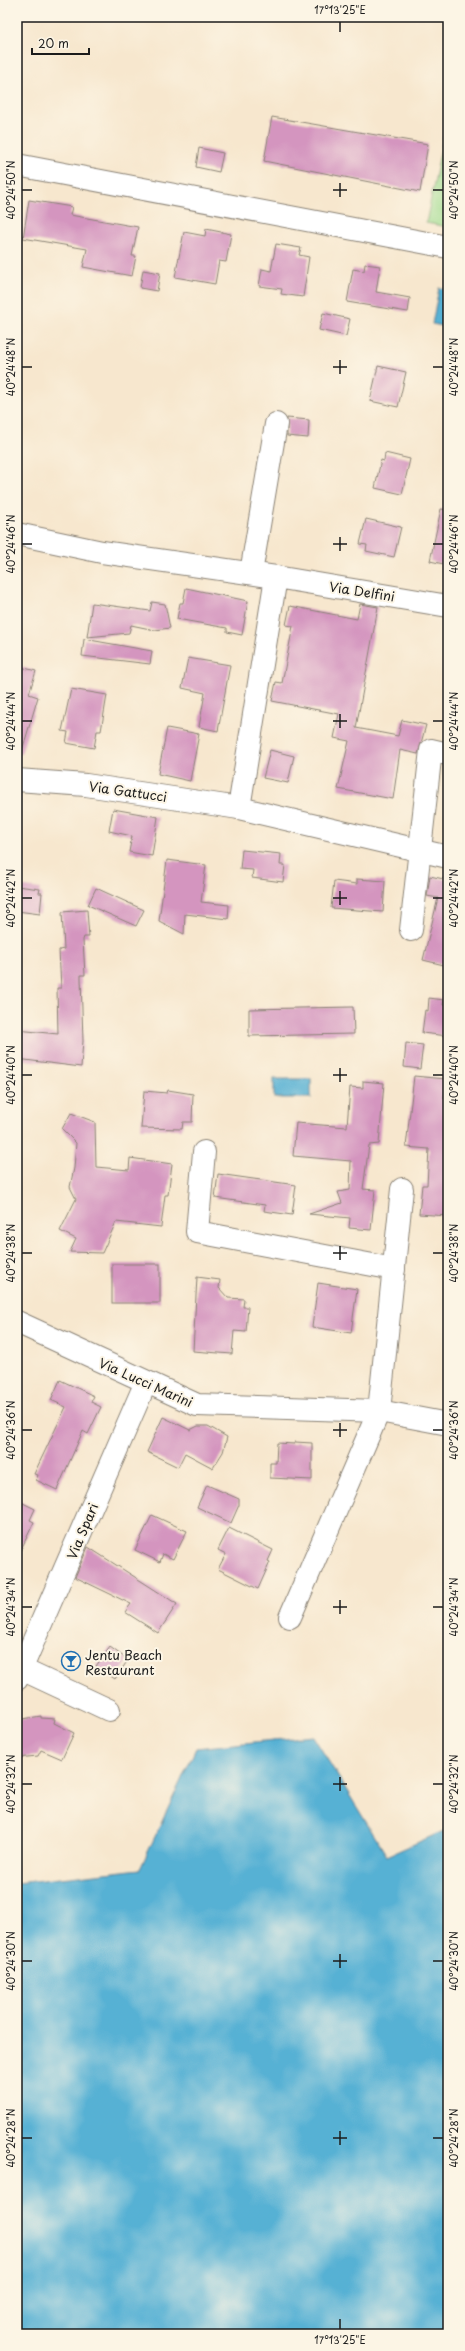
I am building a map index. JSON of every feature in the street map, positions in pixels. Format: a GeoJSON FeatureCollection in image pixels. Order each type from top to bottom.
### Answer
{"type":"FeatureCollection","features":[{"type":"Feature","properties":{"kind":"street"},"geometry":{"type":"LineString","coordinates":[[17,165],[448,247]]}},
{"type":"Feature","properties":{"kind":"street"},"geometry":{"type":"LineString","coordinates":[[251,573],[276,424]]}},
{"type":"Feature","properties":{"kind":"street","name":"Via Delfini"},"geometry":{"type":"LineString","coordinates":[[17,534],[102,552],[251,573],[448,606]]}},
{"type":"Feature","properties":{"kind":"street"},"geometry":{"type":"LineString","coordinates":[[239,808],[276,577]]}},
{"type":"Feature","properties":{"kind":"street"},"geometry":{"type":"LineString","coordinates":[[411,930],[418,849],[431,750],[448,754]]}},
{"type":"Feature","properties":{"kind":"street","name":"Via Gattucci"},"geometry":{"type":"LineString","coordinates":[[17,780],[86,785],[239,808],[448,857]]}},
{"type":"Feature","properties":{"kind":"street"},"geometry":{"type":"LineString","coordinates":[[204,1152],[197,1232],[394,1269]]}},
{"type":"Feature","properties":{"kind":"street"},"geometry":{"type":"LineString","coordinates":[[290,1617],[379,1411],[402,1189]]}},
{"type":"Feature","properties":{"kind":"street","name":"Via Lucci Marini"},"geometry":{"type":"LineString","coordinates":[[17,1322],[197,1405],[379,1411],[448,1424]]}},
{"type":"Feature","properties":{"kind":"street","name":"Via Spari"},"geometry":{"type":"LineString","coordinates":[[18,1672],[146,1382]]}},
{"type":"Feature","properties":{"kind":"street"},"geometry":{"type":"LineString","coordinates":[[18,1672],[109,1710]]}},
{"type":"Feature","properties":{"kind":"green space"},"geometry":{"type":"Polygon","coordinates":[[[444,134],[448,135],[448,227],[426,223],[444,134]]]}},
{"type":"Feature","properties":{"kind":"water"},"geometry":{"type":"Polygon","coordinates":[[[439,288],[448,290],[448,327],[432,324],[439,288]]]}},
{"type":"Feature","properties":{"kind":"water"},"geometry":{"type":"Polygon","coordinates":[[[274,1079],[311,1079],[311,1098],[274,1098],[274,1079]]]}},
{"type":"Feature","properties":{"kind":"water"},"geometry":{"type":"Polygon","coordinates":[[[313,1736],[387,1856],[448,1829],[448,2334],[17,2334],[17,1883],[140,1869],[196,1748],[313,1736]]]}},
{"type":"Feature","properties":{"kind":"building"},"geometry":{"type":"Polygon","coordinates":[[[272,117],[428,144],[420,192],[264,161],[272,117]]]}},
{"type":"Feature","properties":{"kind":"building"},"geometry":{"type":"Polygon","coordinates":[[[199,148],[223,153],[219,172],[196,167],[199,148]]]}},
{"type":"Feature","properties":{"kind":"building"},"geometry":{"type":"Polygon","coordinates":[[[29,200],[72,207],[70,215],[138,227],[132,256],[136,256],[132,276],[83,267],[87,249],[23,238],[29,200]]]}},
{"type":"Feature","properties":{"kind":"building"},"geometry":{"type":"Polygon","coordinates":[[[206,229],[231,234],[226,262],[219,261],[215,284],[175,277],[184,232],[205,236],[206,229]]]}},
{"type":"Feature","properties":{"kind":"building"},"geometry":{"type":"Polygon","coordinates":[[[276,244],[301,248],[299,255],[309,257],[303,297],[281,294],[282,289],[259,286],[262,269],[271,271],[276,244]]]}},
{"type":"Feature","properties":{"kind":"building"},"geometry":{"type":"Polygon","coordinates":[[[365,264],[380,266],[376,292],[410,298],[408,312],[347,302],[353,269],[364,271],[365,264]]]}},
{"type":"Feature","properties":{"kind":"building"},"geometry":{"type":"Polygon","coordinates":[[[143,270],[160,273],[157,291],[140,288],[143,270]]]}},
{"type":"Feature","properties":{"kind":"building"},"geometry":{"type":"Polygon","coordinates":[[[323,313],[350,319],[346,336],[319,330],[323,313]]]}},
{"type":"Feature","properties":{"kind":"building"},"geometry":{"type":"Polygon","coordinates":[[[378,366],[406,372],[398,407],[370,401],[378,366]]]}},
{"type":"Feature","properties":{"kind":"building"},"geometry":{"type":"Polygon","coordinates":[[[287,418],[309,420],[308,438],[287,436],[287,418]]]}},
{"type":"Feature","properties":{"kind":"building"},"geometry":{"type":"Polygon","coordinates":[[[385,453],[410,459],[402,494],[375,488],[381,460],[384,461],[385,453]]]}},
{"type":"Feature","properties":{"kind":"building"},"geometry":{"type":"Polygon","coordinates":[[[441,509],[448,510],[448,565],[430,561],[441,509]]]}},
{"type":"Feature","properties":{"kind":"building"},"geometry":{"type":"Polygon","coordinates":[[[366,519],[401,527],[394,557],[366,551],[367,545],[360,544],[366,519]]]}},
{"type":"Feature","properties":{"kind":"building"},"geometry":{"type":"Polygon","coordinates":[[[186,588],[248,601],[242,635],[227,632],[227,628],[177,619],[180,603],[183,603],[186,588]]]}},
{"type":"Feature","properties":{"kind":"building"},"geometry":{"type":"Polygon","coordinates":[[[152,602],[165,604],[170,628],[155,630],[131,625],[129,633],[87,637],[92,603],[150,611],[152,602]]]}},
{"type":"Feature","properties":{"kind":"building"},"geometry":{"type":"Polygon","coordinates":[[[360,604],[378,607],[356,728],[398,736],[402,720],[426,725],[418,754],[400,750],[393,799],[338,789],[349,741],[334,738],[339,714],[272,701],[276,682],[282,683],[293,626],[286,625],[290,606],[357,619],[360,604]]]}},
{"type":"Feature","properties":{"kind":"building"},"geometry":{"type":"Polygon","coordinates":[[[84,639],[152,651],[150,664],[82,656],[84,639]]]}},
{"type":"Feature","properties":{"kind":"building"},"geometry":{"type":"Polygon","coordinates":[[[188,658],[230,665],[218,731],[199,727],[205,693],[182,688],[188,658]]]}},
{"type":"Feature","properties":{"kind":"building"},"geometry":{"type":"Polygon","coordinates":[[[17,666],[36,671],[29,694],[38,697],[21,754],[17,754],[17,666]]]}},
{"type":"Feature","properties":{"kind":"building"},"geometry":{"type":"Polygon","coordinates":[[[71,689],[107,695],[101,731],[97,731],[94,748],[66,743],[68,732],[62,731],[71,689]]]}},
{"type":"Feature","properties":{"kind":"building"},"geometry":{"type":"Polygon","coordinates":[[[167,728],[199,734],[190,781],[158,774],[167,728]]]}},
{"type":"Feature","properties":{"kind":"building"},"geometry":{"type":"Polygon","coordinates":[[[270,750],[294,756],[288,783],[263,778],[270,750]]]}},
{"type":"Feature","properties":{"kind":"building"},"geometry":{"type":"Polygon","coordinates":[[[113,809],[158,817],[152,856],[129,852],[132,836],[109,831],[113,809]]]}},
{"type":"Feature","properties":{"kind":"building"},"geometry":{"type":"Polygon","coordinates":[[[242,850],[281,854],[280,865],[285,865],[283,882],[252,878],[253,870],[240,869],[242,850]]]}},
{"type":"Feature","properties":{"kind":"building"},"geometry":{"type":"Polygon","coordinates":[[[167,860],[206,865],[201,902],[229,905],[228,919],[185,914],[184,934],[159,921],[167,860]]]}},
{"type":"Feature","properties":{"kind":"building"},"geometry":{"type":"Polygon","coordinates":[[[430,876],[448,880],[448,966],[423,960],[438,898],[427,896],[430,876]]]}},
{"type":"Feature","properties":{"kind":"building"},"geometry":{"type":"Polygon","coordinates":[[[357,879],[385,881],[383,912],[331,908],[334,881],[357,884],[357,879]]]}},
{"type":"Feature","properties":{"kind":"building"},"geometry":{"type":"Polygon","coordinates":[[[17,886],[40,889],[39,893],[42,893],[40,914],[17,911],[17,886]]]}},
{"type":"Feature","properties":{"kind":"building"},"geometry":{"type":"Polygon","coordinates":[[[96,888],[144,910],[136,926],[88,905],[96,888]]]}},
{"type":"Feature","properties":{"kind":"building"},"geometry":{"type":"Polygon","coordinates":[[[87,910],[89,937],[84,937],[83,940],[85,975],[81,975],[83,1041],[81,1067],[17,1059],[17,1030],[58,1034],[57,988],[61,988],[59,950],[64,949],[62,912],[87,910]]]}},
{"type":"Feature","properties":{"kind":"building"},"geometry":{"type":"Polygon","coordinates":[[[429,998],[444,1000],[443,1005],[448,1006],[448,1036],[422,1033],[425,1010],[428,1011],[429,998]]]}},
{"type":"Feature","properties":{"kind":"building"},"geometry":{"type":"Polygon","coordinates":[[[353,1007],[354,1034],[249,1036],[249,1009],[353,1007]]]}},
{"type":"Feature","properties":{"kind":"building"},"geometry":{"type":"Polygon","coordinates":[[[406,1043],[423,1045],[420,1069],[404,1067],[406,1043]]]}},
{"type":"Feature","properties":{"kind":"building"},"geometry":{"type":"Polygon","coordinates":[[[414,1076],[446,1079],[444,1098],[448,1098],[448,1216],[419,1214],[422,1185],[427,1185],[429,1149],[406,1147],[414,1076]]]}},
{"type":"Feature","properties":{"kind":"building"},"geometry":{"type":"Polygon","coordinates":[[[363,1081],[384,1083],[379,1144],[369,1145],[363,1189],[375,1190],[371,1230],[349,1228],[350,1218],[309,1214],[342,1203],[338,1192],[350,1190],[351,1161],[293,1156],[296,1123],[347,1127],[350,1087],[363,1088],[363,1081]]]}},
{"type":"Feature","properties":{"kind":"building"},"geometry":{"type":"Polygon","coordinates":[[[168,1090],[193,1094],[192,1122],[183,1122],[182,1129],[141,1128],[144,1091],[167,1093],[168,1090]]]}},
{"type":"Feature","properties":{"kind":"building"},"geometry":{"type":"Polygon","coordinates":[[[71,1113],[95,1122],[96,1167],[129,1170],[130,1158],[172,1164],[168,1195],[165,1195],[161,1227],[116,1222],[102,1253],[70,1252],[76,1239],[60,1231],[76,1199],[70,1187],[74,1168],[76,1143],[62,1129],[71,1113]]]}},
{"type":"Feature","properties":{"kind":"building"},"geometry":{"type":"Polygon","coordinates":[[[218,1174],[296,1185],[292,1215],[264,1211],[265,1205],[215,1198],[218,1174]]]}},
{"type":"Feature","properties":{"kind":"building"},"geometry":{"type":"Polygon","coordinates":[[[112,1264],[160,1264],[160,1303],[112,1303],[112,1264]]]}},
{"type":"Feature","properties":{"kind":"building"},"geometry":{"type":"Polygon","coordinates":[[[197,1277],[220,1280],[219,1288],[228,1298],[244,1299],[243,1307],[248,1307],[246,1332],[234,1331],[232,1354],[193,1351],[197,1277]]]}},
{"type":"Feature","properties":{"kind":"building"},"geometry":{"type":"Polygon","coordinates":[[[318,1283],[357,1289],[351,1333],[312,1327],[318,1283]]]}},
{"type":"Feature","properties":{"kind":"building"},"geometry":{"type":"Polygon","coordinates":[[[60,1380],[94,1396],[91,1402],[101,1407],[88,1434],[83,1431],[57,1490],[36,1480],[38,1475],[34,1474],[66,1407],[51,1400],[60,1380]]]}},
{"type":"Feature","properties":{"kind":"building"},"geometry":{"type":"Polygon","coordinates":[[[163,1417],[190,1430],[198,1426],[208,1426],[227,1437],[223,1452],[213,1468],[185,1453],[178,1467],[147,1452],[163,1417]]]}},
{"type":"Feature","properties":{"kind":"building"},"geometry":{"type":"Polygon","coordinates":[[[295,1442],[312,1443],[312,1480],[270,1478],[270,1463],[276,1463],[277,1443],[295,1444],[295,1442]]]}},
{"type":"Feature","properties":{"kind":"building"},"geometry":{"type":"Polygon","coordinates":[[[207,1485],[239,1499],[239,1505],[231,1523],[197,1507],[207,1485]]]}},
{"type":"Feature","properties":{"kind":"building"},"geometry":{"type":"Polygon","coordinates":[[[17,1500],[35,1509],[30,1520],[34,1522],[17,1558],[17,1500]]]}},
{"type":"Feature","properties":{"kind":"building"},"geometry":{"type":"Polygon","coordinates":[[[152,1515],[187,1531],[173,1559],[163,1554],[160,1562],[135,1550],[152,1515]]]}},
{"type":"Feature","properties":{"kind":"building"},"geometry":{"type":"Polygon","coordinates":[[[229,1528],[273,1550],[268,1561],[270,1562],[258,1589],[218,1569],[226,1554],[218,1550],[229,1528]]]}},
{"type":"Feature","properties":{"kind":"building"},"geometry":{"type":"Polygon","coordinates":[[[88,1547],[177,1604],[158,1633],[125,1612],[131,1604],[75,1577],[88,1547]]]}},
{"type":"Feature","properties":{"kind":"building"},"geometry":{"type":"Polygon","coordinates":[[[110,1647],[128,1660],[115,1679],[96,1666],[110,1647]]]}},
{"type":"Feature","properties":{"kind":"building"},"geometry":{"type":"Polygon","coordinates":[[[41,1716],[41,1718],[55,1719],[54,1723],[74,1733],[62,1759],[41,1750],[38,1756],[17,1758],[17,1720],[41,1716]]]}},
{"type":"Feature","properties":{"kind":"place","name":"Jentu Beach Restaurant"},"geometry":{"type":"Point","coordinates":[71,1661]}}]}
